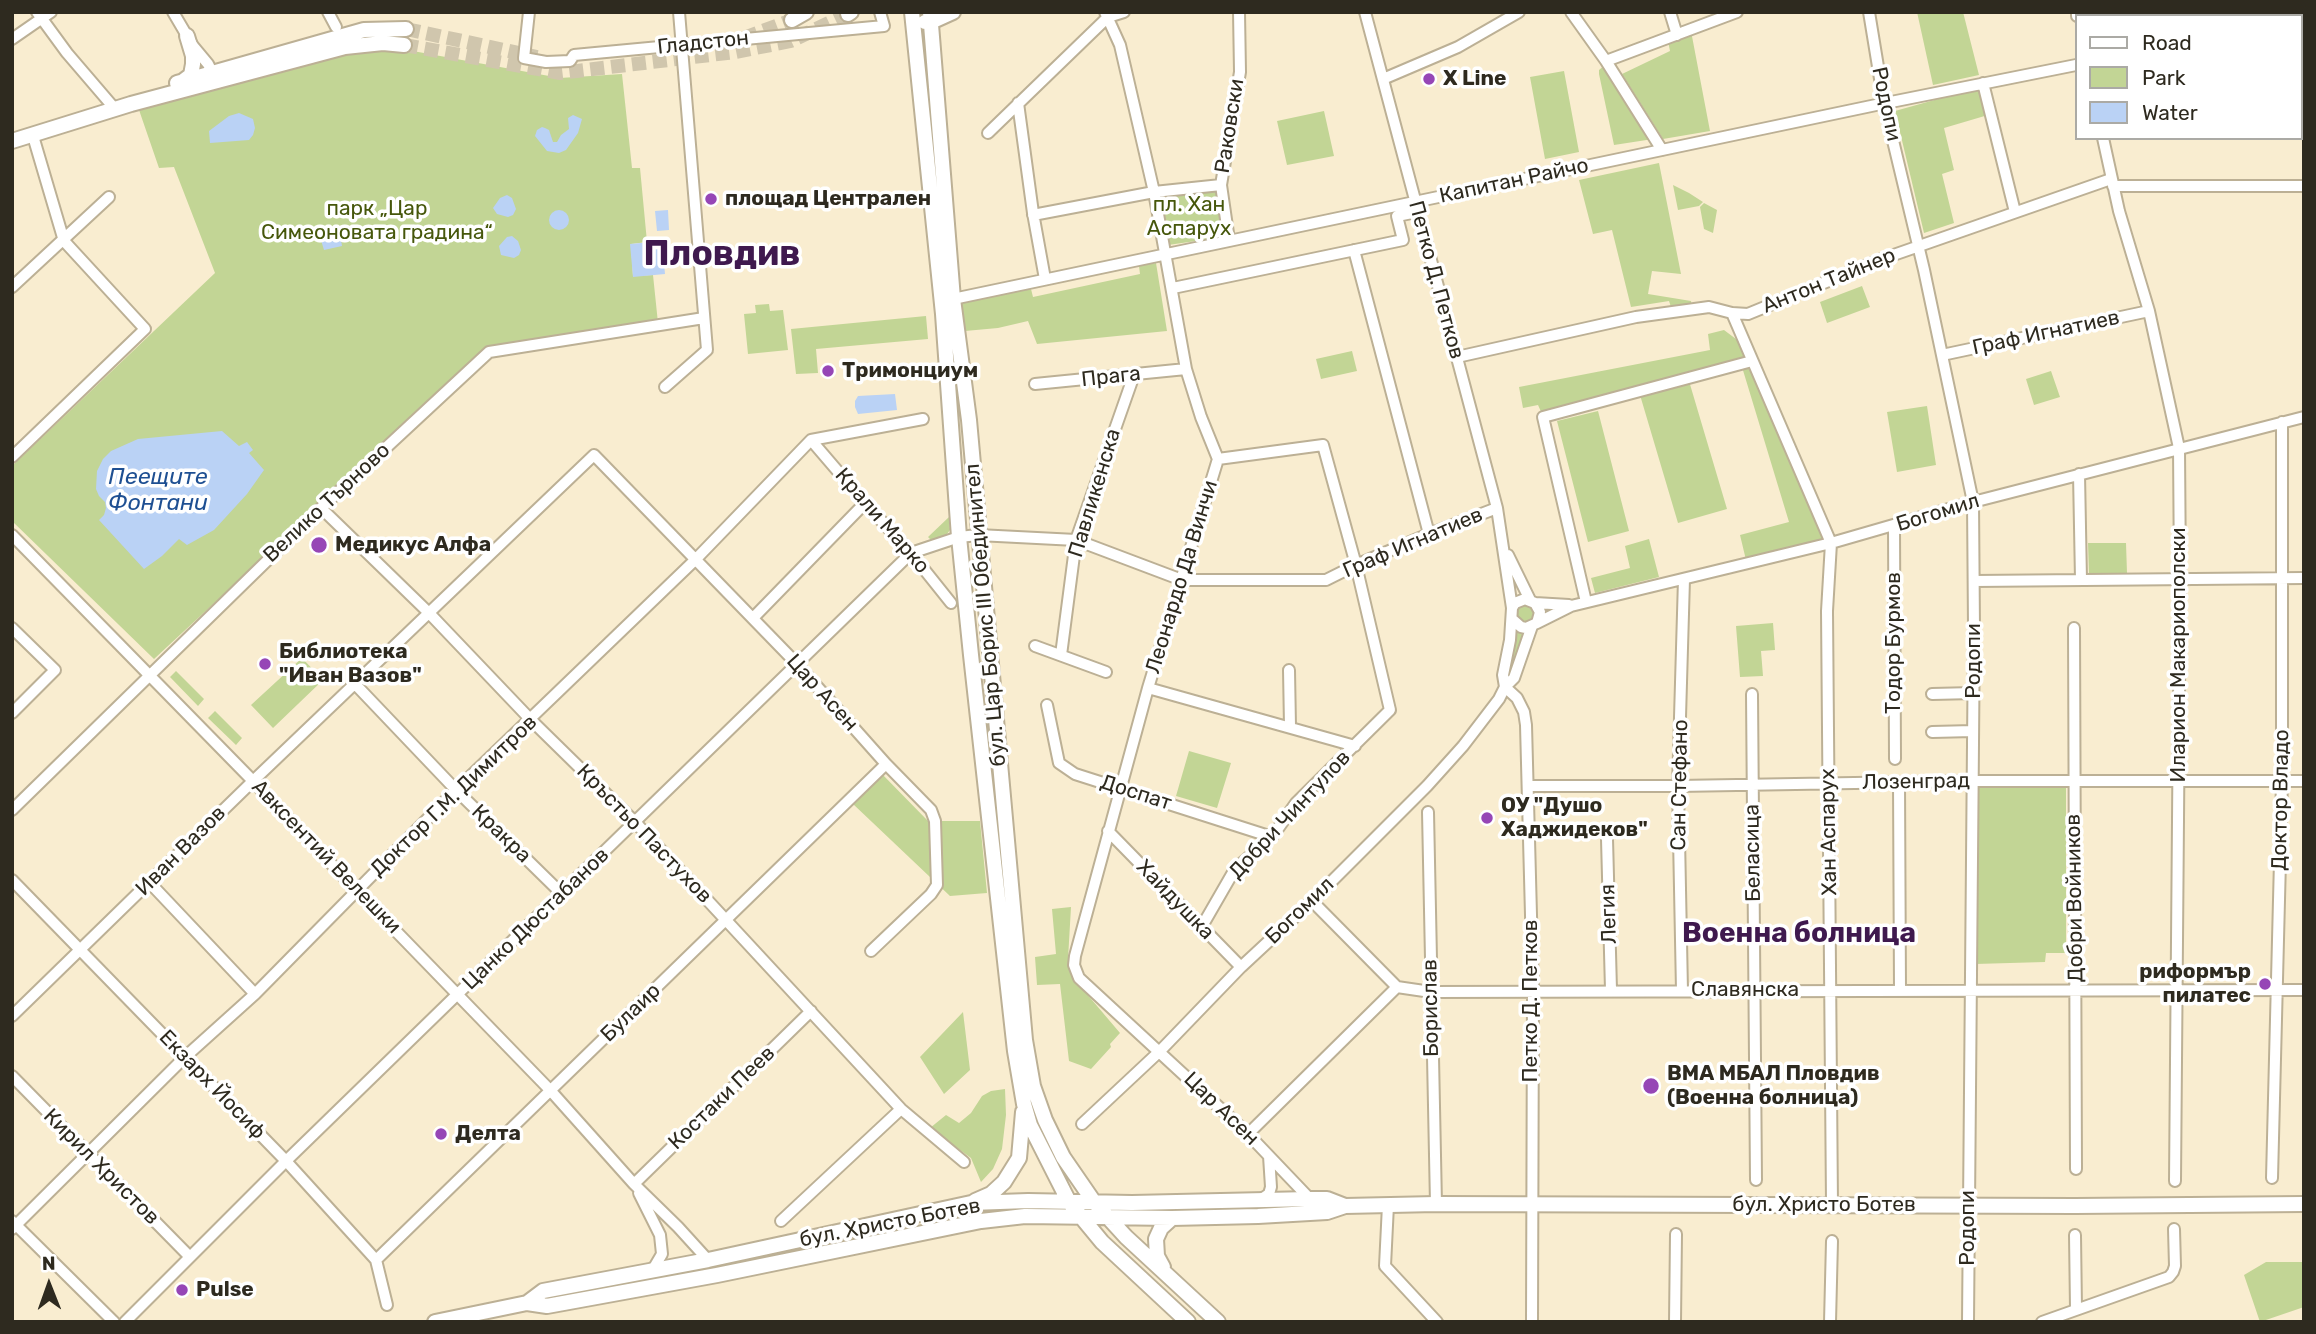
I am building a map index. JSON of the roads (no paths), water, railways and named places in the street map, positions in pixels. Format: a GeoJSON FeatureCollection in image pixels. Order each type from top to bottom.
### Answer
{"type":"FeatureCollection","features":[{"type":"Feature","properties":{"kind":"main road"},"geometry":{"type":"LineString","coordinates":[[792,20],[806,12]]}},
{"type":"Feature","properties":{"kind":"main road"},"geometry":{"type":"LineString","coordinates":[[912,13],[922,22],[953,12]]}},
{"type":"Feature","properties":{"kind":"main road","name":"бул. Цар Борис III Обединител"},"geometry":{"type":"LineString","coordinates":[[912,13],[944,327],[959,537],[1015,1051],[1024,1104],[1030,1125],[1069,1202],[1080,1217],[1102,1242],[1188,1322]]}},
{"type":"Feature","properties":{"kind":"main road","name":"бул. Цар Борис III Обединител"},"geometry":{"type":"LineString","coordinates":[[931,17],[953,299],[969,420],[1024,1027],[1032,1086],[1063,1157],[1094,1202],[1218,1322]]}},
{"type":"Feature","properties":{"kind":"main road"},"geometry":{"type":"LineString","coordinates":[[12,141],[364,30],[406,29]]}},
{"type":"Feature","properties":{"kind":"main road"},"geometry":{"type":"LineString","coordinates":[[131,104],[191,75],[193,56],[187,36]]}},
{"type":"Feature","properties":{"kind":"main road"},"geometry":{"type":"LineString","coordinates":[[183,81],[211,78],[345,47],[365,44],[404,45]]}},
{"type":"Feature","properties":{"kind":"main road"},"geometry":{"type":"LineString","coordinates":[[971,1203],[991,1194],[1004,1182],[1019,1158],[1024,1104]]}},
{"type":"Feature","properties":{"kind":"main road","name":"бул. Христо Ботев"},"geometry":{"type":"LineString","coordinates":[[527,1303],[543,1292],[708,1260],[971,1203],[1327,1199],[1345,1206]]}},
{"type":"Feature","properties":{"kind":"main road","name":"бул. Христо Ботев"},"geometry":{"type":"LineString","coordinates":[[435,1322],[527,1303],[547,1306],[717,1275],[981,1221],[1025,1216],[1172,1218],[1327,1212],[1345,1206],[1436,1204],[2304,1204]]}},
{"type":"Feature","properties":{"kind":"main road"},"geometry":{"type":"LineString","coordinates":[[1169,1277],[1157,1256],[1155,1244],[1161,1228],[1172,1218]]}},
{"type":"Feature","properties":{"kind":"main road"},"geometry":{"type":"LineString","coordinates":[[708,1260],[717,1275]]}},
{"type":"Feature","properties":{"kind":"street"},"geometry":{"type":"LineString","coordinates":[[12,39],[39,16],[51,12]]}},
{"type":"Feature","properties":{"kind":"street"},"geometry":{"type":"LineString","coordinates":[[173,12],[211,78]]}},
{"type":"Feature","properties":{"kind":"street"},"geometry":{"type":"LineString","coordinates":[[328,12],[336,27]]}},
{"type":"Feature","properties":{"kind":"street","name":"Гладстон"},"geometry":{"type":"LineString","coordinates":[[529,12],[524,58],[546,62],[570,61],[574,55],[884,26],[880,12]]}},
{"type":"Feature","properties":{"kind":"street"},"geometry":{"type":"LineString","coordinates":[[664,387],[707,350],[679,12]]}},
{"type":"Feature","properties":{"kind":"street"},"geometry":{"type":"LineString","coordinates":[[988,133],[1107,14],[1124,12]]}},
{"type":"Feature","properties":{"kind":"street","name":"Раковски"},"geometry":{"type":"LineString","coordinates":[[1229,240],[1221,185],[1240,72],[1239,12]]}},
{"type":"Feature","properties":{"kind":"street","name":"Петко Д. Петков"},"geometry":{"type":"LineString","coordinates":[[1365,12],[1497,508],[1505,548],[1512,614]]}},
{"type":"Feature","properties":{"kind":"street"},"geometry":{"type":"LineString","coordinates":[[1383,79],[1458,47],[1519,12]]}},
{"type":"Feature","properties":{"kind":"street"},"geometry":{"type":"LineString","coordinates":[[1571,12],[1606,61],[1662,150]]}},
{"type":"Feature","properties":{"kind":"street"},"geometry":{"type":"LineString","coordinates":[[1670,12],[1678,35]]}},
{"type":"Feature","properties":{"kind":"street"},"geometry":{"type":"LineString","coordinates":[[1606,61],[1737,12]]}},
{"type":"Feature","properties":{"kind":"street","name":"Родопи"},"geometry":{"type":"LineString","coordinates":[[1869,12],[1884,103],[1919,246],[1973,502],[1968,1322]]}},
{"type":"Feature","properties":{"kind":"street","name":"Леонардо Да Винчи"},"geometry":{"type":"LineString","coordinates":[[1079,978],[1075,971],[1075,956],[1108,831],[1148,688],[1218,459],[1186,369],[1154,192],[1120,45],[1107,14]]}},
{"type":"Feature","properties":{"kind":"street"},"geometry":{"type":"LineString","coordinates":[[39,16],[115,109]]}},
{"type":"Feature","properties":{"kind":"street","name":"Капитан Райчо"},"geometry":{"type":"LineString","coordinates":[[953,299],[1229,240],[1415,207],[1662,150],[2074,65]]}},
{"type":"Feature","properties":{"kind":"street"},"geometry":{"type":"LineString","coordinates":[[1983,83],[2015,212]]}},
{"type":"Feature","properties":{"kind":"street"},"geometry":{"type":"LineString","coordinates":[[1018,103],[1033,215],[1045,279]]}},
{"type":"Feature","properties":{"kind":"street"},"geometry":{"type":"LineString","coordinates":[[12,457],[145,329],[64,241],[33,136]]}},
{"type":"Feature","properties":{"kind":"street","name":"Иларион Макариополски"},"geometry":{"type":"LineString","coordinates":[[2103,140],[2112,182],[2149,311],[2179,448],[2175,1181]]}},
{"type":"Feature","properties":{"kind":"street","name":"Антон Тайнер"},"geometry":{"type":"LineString","coordinates":[[1457,357],[1616,320],[1710,307],[1748,314],[1919,246],[2112,182],[2304,186]]}},
{"type":"Feature","properties":{"kind":"street"},"geometry":{"type":"LineString","coordinates":[[1033,215],[1154,192],[1221,185]]}},
{"type":"Feature","properties":{"kind":"street"},"geometry":{"type":"LineString","coordinates":[[12,288],[109,197]]}},
{"type":"Feature","properties":{"kind":"street"},"geometry":{"type":"LineString","coordinates":[[1173,288],[1355,254],[1403,240],[1397,216],[1415,207]]}},
{"type":"Feature","properties":{"kind":"street"},"geometry":{"type":"LineString","coordinates":[[1355,254],[1429,534]]}},
{"type":"Feature","properties":{"kind":"street","name":"Граф Игнатиев"},"geometry":{"type":"LineString","coordinates":[[1942,355],[2149,311]]}},
{"type":"Feature","properties":{"kind":"street"},"geometry":{"type":"LineString","coordinates":[[1732,313],[1831,543]]}},
{"type":"Feature","properties":{"kind":"street","name":"Велико Търново"},"geometry":{"type":"LineString","coordinates":[[12,810],[321,508],[489,352],[704,318]]}},
{"type":"Feature","properties":{"kind":"street"},"geometry":{"type":"LineString","coordinates":[[1587,602],[1543,417],[1752,360]]}},
{"type":"Feature","properties":{"kind":"street","name":"Прага"},"geometry":{"type":"LineString","coordinates":[[1035,384],[1186,369]]}},
{"type":"Feature","properties":{"kind":"street","name":"Павликенска"},"geometry":{"type":"LineString","coordinates":[[1061,655],[1076,540],[1134,375]]}},
{"type":"Feature","properties":{"kind":"street","name":"Богомил"},"geometry":{"type":"LineString","coordinates":[[1082,1124],[1160,1051],[1241,967],[1312,901],[1427,786],[1463,746],[1514,678],[1534,625],[1572,606],[1831,543],[1973,502],[2304,417]]}},
{"type":"Feature","properties":{"kind":"street"},"geometry":{"type":"LineString","coordinates":[[811,440],[923,419]]}},
{"type":"Feature","properties":{"kind":"street","name":"Доктор Владо"},"geometry":{"type":"LineString","coordinates":[[2272,1178],[2282,781],[2282,422]]}},
{"type":"Feature","properties":{"kind":"street","name":"Крали Марко"},"geometry":{"type":"LineString","coordinates":[[811,440],[911,553],[951,603]]}},
{"type":"Feature","properties":{"kind":"street","name":"Доктор Г.М. Димитров"},"geometry":{"type":"LineString","coordinates":[[14,1225],[255,993],[456,790],[695,560],[811,440]]}},
{"type":"Feature","properties":{"kind":"street"},"geometry":{"type":"LineString","coordinates":[[1218,459],[1323,444],[1356,565]]}},
{"type":"Feature","properties":{"kind":"street","name":"Цар Асен"},"geometry":{"type":"LineString","coordinates":[[594,455],[797,664],[931,810],[934,816],[938,880],[932,894],[871,951]]}},
{"type":"Feature","properties":{"kind":"street","name":"Иван Вазов"},"geometry":{"type":"LineString","coordinates":[[12,1016],[594,455]]}},
{"type":"Feature","properties":{"kind":"street"},"geometry":{"type":"LineString","coordinates":[[2079,474],[2081,580]]}},
{"type":"Feature","properties":{"kind":"street"},"geometry":{"type":"LineString","coordinates":[[753,618],[865,503]]}},
{"type":"Feature","properties":{"kind":"street","name":"Кръстьо Пастухов"},"geometry":{"type":"LineString","coordinates":[[321,508],[429,613],[531,720],[635,822],[901,1109],[964,1162]]}},
{"type":"Feature","properties":{"kind":"street","name":"Граф Игнатиев"},"geometry":{"type":"LineString","coordinates":[[959,537],[978,535],[1076,540],[1182,580],[1326,580],[1429,534],[1497,508]]}},
{"type":"Feature","properties":{"kind":"street","name":"Тодор Бурмов"},"geometry":{"type":"LineString","coordinates":[[1894,526],[1895,759]]}},
{"type":"Feature","properties":{"kind":"street","name":"Авксентий Велешки"},"geometry":{"type":"LineString","coordinates":[[12,536],[253,781],[550,1090],[634,1184],[708,1260]]}},
{"type":"Feature","properties":{"kind":"street","name":"Цанко Дюстабанов"},"geometry":{"type":"LineString","coordinates":[[125,1322],[286,1161],[911,553],[959,537]]}},
{"type":"Feature","properties":{"kind":"street","name":"Хан Аспарух"},"geometry":{"type":"LineString","coordinates":[[1831,543],[1828,611],[1828,784],[1832,1204]]}},
{"type":"Feature","properties":{"kind":"street","name":"Петко Д. Петков"},"geometry":{"type":"LineString","coordinates":[[1505,548],[1533,601]]}},
{"type":"Feature","properties":{"kind":"street","name":"Добри Чинтулов"},"geometry":{"type":"LineString","coordinates":[[1201,928],[1235,869],[1272,837],[1296,803],[1390,710],[1356,565]]}},
{"type":"Feature","properties":{"kind":"street"},"geometry":{"type":"LineString","coordinates":[[1974,581],[2304,578]]}},
{"type":"Feature","properties":{"kind":"street","name":"Сан Стефано"},"geometry":{"type":"LineString","coordinates":[[1682,991],[1678,786],[1684,579]]}},
{"type":"Feature","properties":{"kind":"street"},"geometry":{"type":"LineString","coordinates":[[1505,687],[1503,675],[1512,614],[1519,600],[1533,601],[1540,612],[1534,625],[1521,627],[1512,614]]}},
{"type":"Feature","properties":{"kind":"street","name":"Богомил"},"geometry":{"type":"LineString","coordinates":[[1533,601],[1572,606]]}},
{"type":"Feature","properties":{"kind":"street","name":"Добри Войников"},"geometry":{"type":"LineString","coordinates":[[2074,628],[2076,1169]]}},
{"type":"Feature","properties":{"kind":"street"},"geometry":{"type":"LineString","coordinates":[[12,713],[55,670],[13,629]]}},
{"type":"Feature","properties":{"kind":"street"},"geometry":{"type":"LineString","coordinates":[[1035,646],[1105,672]]}},
{"type":"Feature","properties":{"kind":"street"},"geometry":{"type":"LineString","coordinates":[[1289,670],[1290,726]]}},
{"type":"Feature","properties":{"kind":"street","name":"Кракра"},"geometry":{"type":"LineString","coordinates":[[355,684],[456,790],[561,893]]}},
{"type":"Feature","properties":{"kind":"street","name":"Петко Д. Петков"},"geometry":{"type":"LineString","coordinates":[[1505,687],[1517,698],[1524,712],[1528,786],[1532,991],[1532,1322]]}},
{"type":"Feature","properties":{"kind":"street"},"geometry":{"type":"LineString","coordinates":[[1148,688],[1355,746]]}},
{"type":"Feature","properties":{"kind":"street"},"geometry":{"type":"LineString","coordinates":[[1932,694],[1973,692]]}},
{"type":"Feature","properties":{"kind":"street","name":"Беласица"},"geometry":{"type":"LineString","coordinates":[[1752,694],[1756,1180]]}},
{"type":"Feature","properties":{"kind":"street","name":"Доспат"},"geometry":{"type":"LineString","coordinates":[[1047,705],[1059,763],[1075,774],[1272,837]]}},
{"type":"Feature","properties":{"kind":"street"},"geometry":{"type":"LineString","coordinates":[[1932,732],[1973,731]]}},
{"type":"Feature","properties":{"kind":"street","name":"Булаир"},"geometry":{"type":"LineString","coordinates":[[376,1260],[886,764]]}},
{"type":"Feature","properties":{"kind":"street","name":"Лозенград"},"geometry":{"type":"LineString","coordinates":[[1528,786],[1972,781],[2304,781]]}},
{"type":"Feature","properties":{"kind":"street"},"geometry":{"type":"LineString","coordinates":[[1899,782],[1900,990]]}},
{"type":"Feature","properties":{"kind":"street","name":"Борислав"},"geometry":{"type":"LineString","coordinates":[[1428,812],[1436,1204]]}},
{"type":"Feature","properties":{"kind":"street","name":"Хайдушка"},"geometry":{"type":"LineString","coordinates":[[1108,831],[1241,967]]}},
{"type":"Feature","properties":{"kind":"street","name":"Легия"},"geometry":{"type":"LineString","coordinates":[[1607,839],[1611,990]]}},
{"type":"Feature","properties":{"kind":"street","name":"Екзарх Йосиф"},"geometry":{"type":"LineString","coordinates":[[12,880],[286,1161],[376,1260],[387,1305]]}},
{"type":"Feature","properties":{"kind":"street"},"geometry":{"type":"LineString","coordinates":[[150,883],[255,993]]}},
{"type":"Feature","properties":{"kind":"street"},"geometry":{"type":"LineString","coordinates":[[1248,1134],[1397,987],[1312,901]]}},
{"type":"Feature","properties":{"kind":"street","name":"Цар Асен"},"geometry":{"type":"LineString","coordinates":[[1079,978],[1248,1134],[1310,1199]]}},
{"type":"Feature","properties":{"kind":"street","name":"Славянска"},"geometry":{"type":"LineString","coordinates":[[1397,987],[1431,992],[2304,989]]}},
{"type":"Feature","properties":{"kind":"street","name":"Костаки Пеев"},"geometry":{"type":"LineString","coordinates":[[634,1184],[811,1011]]}},
{"type":"Feature","properties":{"kind":"street","name":"Кирил Христов"},"geometry":{"type":"LineString","coordinates":[[12,1076],[190,1257]]}},
{"type":"Feature","properties":{"kind":"street"},"geometry":{"type":"LineString","coordinates":[[781,1221],[901,1109]]}},
{"type":"Feature","properties":{"kind":"street","name":"Цар Асен"},"geometry":{"type":"LineString","coordinates":[[1260,1200],[1269,1194],[1271,1188],[1269,1156]]}},
{"type":"Feature","properties":{"kind":"street","name":"Авксентий Велешки"},"geometry":{"type":"LineString","coordinates":[[634,1184],[660,1235],[662,1254],[652,1271]]}},
{"type":"Feature","properties":{"kind":"street"},"geometry":{"type":"LineString","coordinates":[[1388,1205],[1385,1266],[1437,1322]]}},
{"type":"Feature","properties":{"kind":"street"},"geometry":{"type":"LineString","coordinates":[[14,1225],[114,1322]]}},
{"type":"Feature","properties":{"kind":"street"},"geometry":{"type":"LineString","coordinates":[[2042,1322],[2169,1277],[2175,1266],[2174,1229]]}},
{"type":"Feature","properties":{"kind":"street"},"geometry":{"type":"LineString","coordinates":[[1675,1322],[1676,1234]]}},
{"type":"Feature","properties":{"kind":"street"},"geometry":{"type":"LineString","coordinates":[[2075,1235],[2076,1309]]}},
{"type":"Feature","properties":{"kind":"street"},"geometry":{"type":"LineString","coordinates":[[1830,1322],[1832,1241]]}},
{"type":"Feature","properties":{"kind":"water"},"geometry":{"type":"Polygon","coordinates":[[[239,113],[253,119],[255,128],[249,140],[210,143],[209,131],[229,116],[239,113]]]}},
{"type":"Feature","properties":{"kind":"water"},"geometry":{"type":"Polygon","coordinates":[[[573,115],[582,119],[578,133],[566,150],[559,153],[547,151],[535,136],[537,130],[542,127],[549,130],[553,142],[557,142],[569,129],[568,118],[573,115]]]}},
{"type":"Feature","properties":{"kind":"water"},"geometry":{"type":"Polygon","coordinates":[[[507,195],[512,198],[516,209],[513,215],[508,217],[497,214],[493,208],[500,198],[507,195]]]}},
{"type":"Feature","properties":{"kind":"water"},"geometry":{"type":"Polygon","coordinates":[[[559,210],[566,213],[569,220],[566,227],[559,230],[552,227],[549,220],[552,213],[559,210]]]}},
{"type":"Feature","properties":{"kind":"water"},"geometry":{"type":"Polygon","coordinates":[[[668,210],[669,230],[657,231],[655,211],[668,210]]]}},
{"type":"Feature","properties":{"kind":"water"},"geometry":{"type":"Polygon","coordinates":[[[340,233],[342,246],[324,250],[320,237],[340,233]]]}},
{"type":"Feature","properties":{"kind":"water"},"geometry":{"type":"Polygon","coordinates":[[[512,236],[518,241],[521,250],[514,258],[501,255],[499,246],[507,237],[512,236]]]}},
{"type":"Feature","properties":{"kind":"water"},"geometry":{"type":"Polygon","coordinates":[[[662,241],[665,274],[633,277],[630,244],[662,241]]]}},
{"type":"Feature","properties":{"kind":"water"},"geometry":{"type":"Polygon","coordinates":[[[895,394],[897,410],[858,414],[855,407],[858,396],[895,394]]]}},
{"type":"Feature","properties":{"kind":"water","name":"Пеещите Фонтани"},"geometry":{"type":"Polygon","coordinates":[[[222,431],[239,446],[247,442],[253,450],[249,453],[264,470],[247,494],[214,530],[187,545],[179,539],[144,569],[99,520],[106,508],[96,489],[97,471],[103,459],[111,451],[138,439],[222,431]]]}},
{"type":"Feature","properties":{"kind":"tunnel"},"geometry":{"type":"LineString","coordinates":[[404,45],[560,73],[735,52],[791,41],[848,14]]}},
{"type":"Feature","properties":{"kind":"tunnel"},"geometry":{"type":"LineString","coordinates":[[744,38],[792,20]]}},
{"type":"Feature","properties":{"kind":"tunnel"},"geometry":{"type":"LineString","coordinates":[[406,29],[537,57]]}},
{"type":"Feature","properties":{"kind":"place","name":"X Line"},"geometry":{"type":"Point","coordinates":[1429,79]}},
{"type":"Feature","properties":{"kind":"place","name":"площад Централен"},"geometry":{"type":"Point","coordinates":[711,199]}},
{"type":"Feature","properties":{"kind":"place","name":"Тримонциум"},"geometry":{"type":"Point","coordinates":[828,371]}},
{"type":"Feature","properties":{"kind":"place","name":"Медикус Алфа"},"geometry":{"type":"Point","coordinates":[319,545]}},
{"type":"Feature","properties":{"kind":"place","name":"Библиотека \"Иван Вазов\""},"geometry":{"type":"Point","coordinates":[265,664]}},
{"type":"Feature","properties":{"kind":"place","name":"ОУ \"Душо Хаджидеков\""},"geometry":{"type":"Point","coordinates":[1487,818]}},
{"type":"Feature","properties":{"kind":"place","name":"риформър пилатес"},"geometry":{"type":"Point","coordinates":[2265,984]}},
{"type":"Feature","properties":{"kind":"place","name":"ВМА МБАЛ Пловдив (Военна болница)"},"geometry":{"type":"Point","coordinates":[1651,1086]}},
{"type":"Feature","properties":{"kind":"place","name":"Делта"},"geometry":{"type":"Point","coordinates":[441,1134]}},
{"type":"Feature","properties":{"kind":"place","name":"Pulse"},"geometry":{"type":"Point","coordinates":[182,1290]}},
{"type":"Feature","properties":{"kind":"district","name":"Пловдив"},"geometry":{"type":"Point","coordinates":[722,255]}},
{"type":"Feature","properties":{"kind":"district","name":"Военна болница"},"geometry":{"type":"Point","coordinates":[1799,934]}},
{"type":"Feature","properties":{"kind":"park label","name":"пл. Хан Аспарух"},"geometry":{"type":"Point","coordinates":[1189,217]}},
{"type":"Feature","properties":{"kind":"park label","name":"парк „Цар Симеоновата градина“"},"geometry":{"type":"Point","coordinates":[377,221]}}]}
